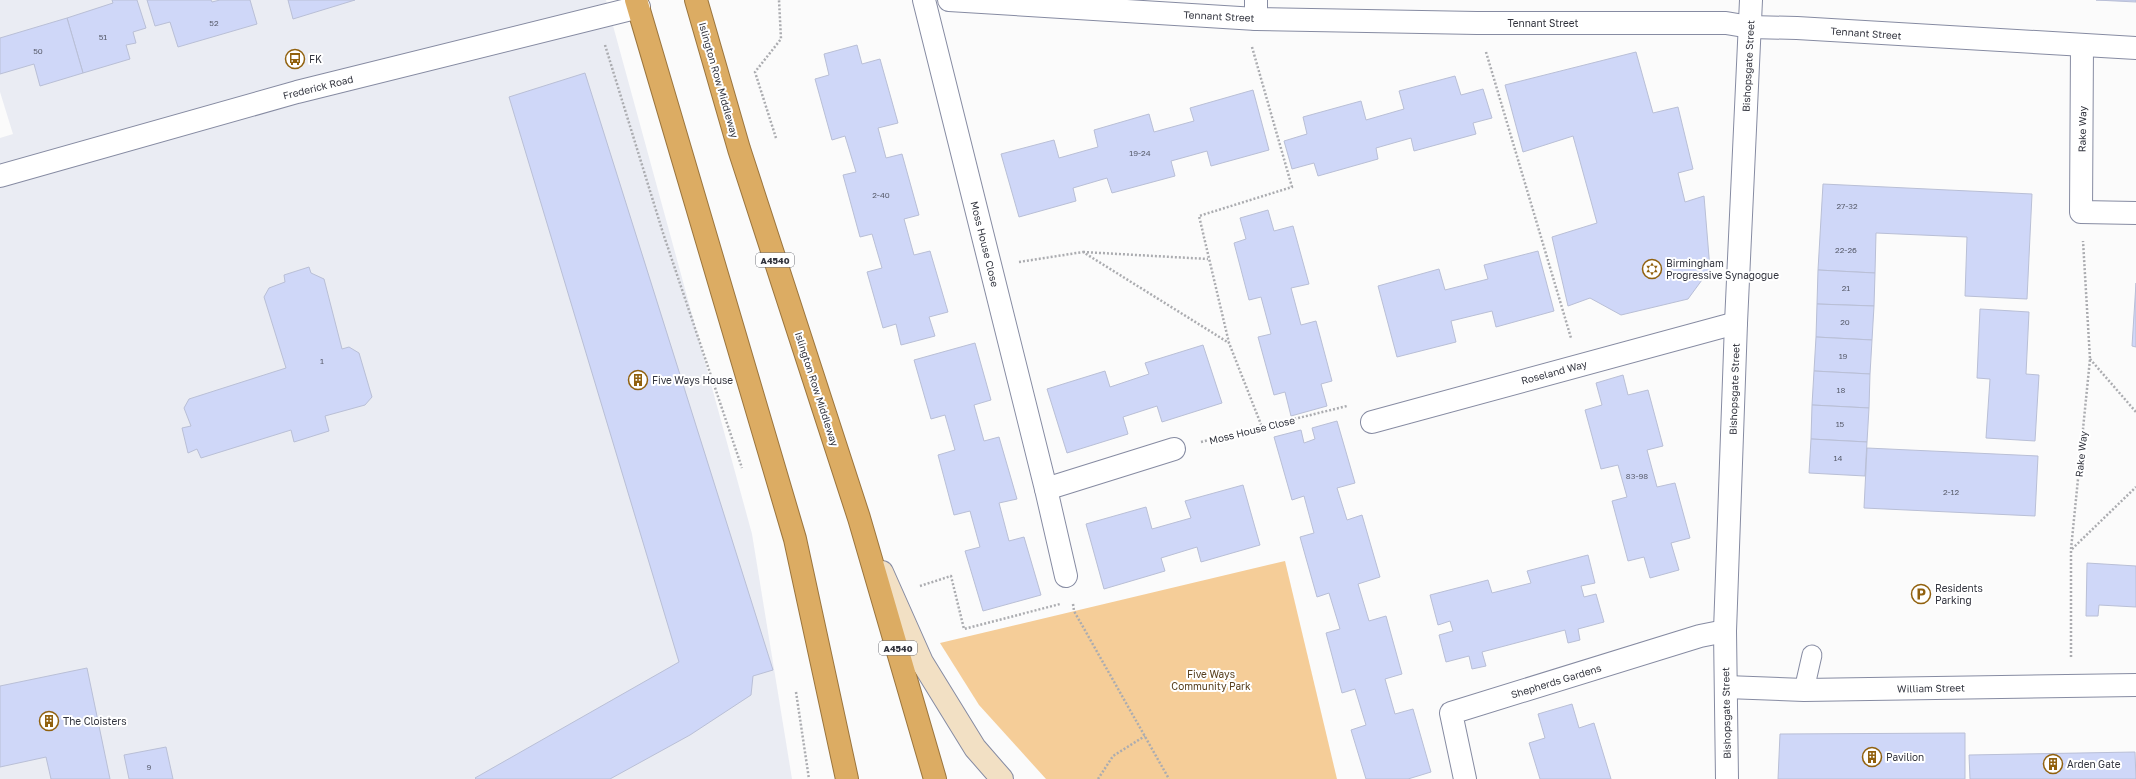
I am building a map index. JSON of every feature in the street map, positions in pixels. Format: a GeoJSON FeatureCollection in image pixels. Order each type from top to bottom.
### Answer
{"type":"FeatureCollection","features":[{"type":"Feature","properties":{"kind":"highway","name":"Islington Row Middleway"},"geometry":{"type":"LineString","coordinates":[[696,0],[739,149],[859,518],[935,779]]}},
{"type":"Feature","properties":{"kind":"highway"},"geometry":{"type":"LineString","coordinates":[[637,4],[795,539],[847,779]]}},
{"type":"Feature","properties":{"kind":"main road"},"geometry":{"type":"LineString","coordinates":[[859,518],[922,662],[975,748],[1002,779]]}},
{"type":"Feature","properties":{"kind":"street","name":"Moss House Close"},"geometry":{"type":"LineString","coordinates":[[924,0],[1046,489],[1066,576]]}},
{"type":"Feature","properties":{"kind":"street","name":"Tennant Street"},"geometry":{"type":"LineString","coordinates":[[949,0],[1477,23],[1726,23],[1750,27],[1797,28],[2136,48]]}},
{"type":"Feature","properties":{"kind":"street","name":"Bishopsgate Street"},"geometry":{"type":"LineString","coordinates":[[1727,779],[1725,631],[1736,323],[1751,0]]}},
{"type":"Feature","properties":{"kind":"street","name":"Frederick Road"},"geometry":{"type":"LineString","coordinates":[[0,176],[297,92],[597,18],[637,4]]}},
{"type":"Feature","properties":{"kind":"street","name":"Rake Way"},"geometry":{"type":"LineString","coordinates":[[2081,212],[2082,46]]}},
{"type":"Feature","properties":{"kind":"street"},"geometry":{"type":"LineString","coordinates":[[2081,212],[2136,213]]}},
{"type":"Feature","properties":{"kind":"street","name":"Roseland Way"},"geometry":{"type":"LineString","coordinates":[[1372,422],[1736,323]]}},
{"type":"Feature","properties":{"kind":"street"},"geometry":{"type":"LineString","coordinates":[[1046,489],[1174,449]]}},
{"type":"Feature","properties":{"kind":"street","name":"Shepherds Gardens"},"geometry":{"type":"LineString","coordinates":[[1465,779],[1451,713],[1700,636],[1725,631]]}},
{"type":"Feature","properties":{"kind":"street","name":"William Street"},"geometry":{"type":"LineString","coordinates":[[1726,687],[1804,690],[2136,686]]}},
{"type":"Feature","properties":{"kind":"lane"},"geometry":{"type":"LineString","coordinates":[[1804,690],[1812,655]]}},
{"type":"Feature","properties":{"kind":"path"},"geometry":{"type":"LineString","coordinates":[[776,138],[755,72],[781,39],[779,0]]}},
{"type":"Feature","properties":{"kind":"path"},"geometry":{"type":"LineString","coordinates":[[1252,12],[1292,187],[1199,216],[1229,343],[1262,427]]}},
{"type":"Feature","properties":{"kind":"path"},"geometry":{"type":"LineString","coordinates":[[597,18],[664,233],[744,475]]}},
{"type":"Feature","properties":{"kind":"path"},"geometry":{"type":"LineString","coordinates":[[1477,23],[1579,365]]}},
{"type":"Feature","properties":{"kind":"path","name":"Rake Way"},"geometry":{"type":"LineString","coordinates":[[2071,686],[2071,550],[2090,359],[2081,212]]}},
{"type":"Feature","properties":{"kind":"path"},"geometry":{"type":"LineString","coordinates":[[991,266],[1083,252],[1208,259]]}},
{"type":"Feature","properties":{"kind":"path"},"geometry":{"type":"LineString","coordinates":[[1083,252],[1229,343]]}},
{"type":"Feature","properties":{"kind":"path"},"geometry":{"type":"LineString","coordinates":[[2090,359],[2136,412]]}},
{"type":"Feature","properties":{"kind":"path","name":"Moss House Close"},"geometry":{"type":"LineString","coordinates":[[1174,449],[1352,405]]}},
{"type":"Feature","properties":{"kind":"path"},"geometry":{"type":"LineString","coordinates":[[2071,550],[2136,487]]}},
{"type":"Feature","properties":{"kind":"path"},"geometry":{"type":"LineString","coordinates":[[917,587],[951,576],[964,629],[1072,601]]}},
{"type":"Feature","properties":{"kind":"path"},"geometry":{"type":"LineString","coordinates":[[1066,576],[1074,611],[1170,779]]}},
{"type":"Feature","properties":{"kind":"path"},"geometry":{"type":"LineString","coordinates":[[795,684],[809,779]]}},
{"type":"Feature","properties":{"kind":"path"},"geometry":{"type":"LineString","coordinates":[[1098,779],[1113,756],[1145,736]]}},
{"type":"Feature","properties":{"kind":"shaded area"},"geometry":{"type":"Polygon","coordinates":[[[0,0],[606,0],[752,534],[792,779],[0,779],[0,138],[13,134],[0,92],[0,0]]]}},
{"type":"Feature","properties":{"kind":"green space","name":"Five Ways Community Park"},"geometry":{"type":"Polygon","coordinates":[[[1285,561],[1337,779],[1046,779],[979,705],[940,643],[1285,561]]]}},
{"type":"Feature","properties":{"kind":"building"},"geometry":{"type":"Polygon","coordinates":[[[112,0],[137,0],[146,28],[133,32],[136,43],[126,45],[130,59],[83,73],[67,18],[113,3],[112,0]]]}},
{"type":"Feature","properties":{"kind":"building"},"geometry":{"type":"Polygon","coordinates":[[[147,0],[211,0],[212,2],[220,0],[250,0],[257,24],[178,47],[170,22],[155,26],[147,0]]]}},
{"type":"Feature","properties":{"kind":"building"},"geometry":{"type":"Polygon","coordinates":[[[288,0],[355,0],[293,19],[288,0]]]}},
{"type":"Feature","properties":{"kind":"building"},"geometry":{"type":"Polygon","coordinates":[[[2096,0],[2136,0],[2136,2],[2096,0]]]}},
{"type":"Feature","properties":{"kind":"building"},"geometry":{"type":"Polygon","coordinates":[[[67,18],[83,73],[40,86],[34,64],[0,74],[0,38],[67,18]]]}},
{"type":"Feature","properties":{"kind":"building"},"geometry":{"type":"Polygon","coordinates":[[[857,45],[862,64],[880,59],[898,123],[878,128],[886,158],[902,154],[919,215],[904,219],[914,255],[930,251],[948,312],[929,317],[935,336],[901,345],[896,324],[883,328],[867,272],[882,268],[872,234],[860,237],[843,175],[856,172],[845,136],[832,140],[815,79],[829,75],[824,54],[857,45]]]}},
{"type":"Feature","properties":{"kind":"building"},"geometry":{"type":"Polygon","coordinates":[[[1636,52],[1653,113],[1678,107],[1693,169],[1678,173],[1685,202],[1704,196],[1710,269],[1688,299],[1621,315],[1590,298],[1568,306],[1552,237],[1597,223],[1573,136],[1523,152],[1505,85],[1636,52]]]}},
{"type":"Feature","properties":{"kind":"building","name":"Five Ways House"},"geometry":{"type":"Polygon","coordinates":[[[585,73],[773,670],[753,676],[751,695],[690,735],[610,779],[476,779],[475,778],[679,662],[509,97],[585,73]]]}},
{"type":"Feature","properties":{"kind":"building"},"geometry":{"type":"Polygon","coordinates":[[[1455,76],[1461,95],[1483,89],[1492,118],[1473,123],[1476,134],[1414,151],[1411,138],[1376,148],[1378,159],[1318,176],[1314,163],[1292,169],[1284,141],[1307,134],[1303,117],[1361,101],[1366,120],[1404,109],[1399,91],[1455,76]]]}},
{"type":"Feature","properties":{"kind":"building"},"geometry":{"type":"Polygon","coordinates":[[[1253,90],[1269,150],[1211,166],[1207,151],[1171,161],[1175,176],[1112,193],[1107,178],[1073,188],[1076,201],[1019,217],[1001,154],[1054,140],[1059,158],[1098,147],[1094,130],[1149,114],[1154,132],[1194,121],[1190,108],[1253,90]]]}},
{"type":"Feature","properties":{"kind":"building"},"geometry":{"type":"Polygon","coordinates":[[[1823,184],[2032,194],[2027,299],[1965,296],[1967,237],[1876,233],[1875,273],[1818,270],[1823,184]]]}},
{"type":"Feature","properties":{"kind":"building"},"geometry":{"type":"Polygon","coordinates":[[[1268,210],[1274,231],[1293,226],[1309,284],[1291,288],[1301,325],[1316,321],[1332,381],[1321,384],[1327,406],[1291,416],[1285,392],[1274,395],[1258,337],[1271,334],[1261,297],[1249,300],[1234,243],[1246,239],[1240,218],[1268,210]]]}},
{"type":"Feature","properties":{"kind":"building"},"geometry":{"type":"Polygon","coordinates":[[[1538,251],[1554,311],[1496,327],[1492,311],[1451,321],[1456,342],[1397,357],[1378,286],[1439,269],[1445,290],[1488,279],[1484,265],[1538,251]]]}},
{"type":"Feature","properties":{"kind":"building"},"geometry":{"type":"Polygon","coordinates":[[[309,267],[311,273],[324,279],[342,349],[349,347],[359,353],[372,397],[365,405],[325,416],[329,431],[294,442],[291,430],[201,458],[197,449],[188,453],[182,428],[191,426],[184,408],[189,399],[286,368],[264,297],[269,288],[285,282],[284,275],[309,267]]]}},
{"type":"Feature","properties":{"kind":"building"},"geometry":{"type":"Polygon","coordinates":[[[1818,270],[1875,273],[1874,306],[1817,304],[1818,270]]]}},
{"type":"Feature","properties":{"kind":"building"},"geometry":{"type":"Polygon","coordinates":[[[2136,283],[2136,347],[2132,346],[2136,283]]]}},
{"type":"Feature","properties":{"kind":"building"},"geometry":{"type":"Polygon","coordinates":[[[1817,304],[1874,306],[1872,340],[1816,337],[1817,304]]]}},
{"type":"Feature","properties":{"kind":"building"},"geometry":{"type":"Polygon","coordinates":[[[1980,309],[2029,312],[2026,374],[2039,375],[2035,441],[1986,438],[1990,379],[1977,378],[1980,309]]]}},
{"type":"Feature","properties":{"kind":"building"},"geometry":{"type":"Polygon","coordinates":[[[1816,337],[1872,340],[1870,374],[1814,371],[1816,337]]]}},
{"type":"Feature","properties":{"kind":"building"},"geometry":{"type":"Polygon","coordinates":[[[975,343],[991,400],[974,405],[984,441],[999,437],[1017,499],[999,503],[1009,541],[1024,537],[1041,595],[983,611],[965,551],[980,547],[970,511],[954,515],[938,455],[955,450],[945,415],[931,419],[914,360],[975,343]]]}},
{"type":"Feature","properties":{"kind":"building"},"geometry":{"type":"Polygon","coordinates":[[[1203,345],[1222,403],[1162,422],[1157,406],[1123,417],[1128,434],[1067,453],[1047,389],[1105,371],[1110,387],[1149,374],[1145,363],[1203,345]]]}},
{"type":"Feature","properties":{"kind":"building"},"geometry":{"type":"Polygon","coordinates":[[[1814,371],[1870,374],[1869,408],[1812,405],[1814,371]]]}},
{"type":"Feature","properties":{"kind":"building"},"geometry":{"type":"Polygon","coordinates":[[[1623,375],[1628,395],[1648,390],[1663,446],[1647,450],[1657,487],[1675,483],[1690,538],[1671,543],[1679,570],[1650,578],[1644,557],[1628,561],[1612,501],[1627,497],[1618,465],[1601,469],[1585,410],[1602,405],[1596,383],[1623,375]]]}},
{"type":"Feature","properties":{"kind":"building"},"geometry":{"type":"Polygon","coordinates":[[[1812,405],[1869,408],[1867,442],[1811,439],[1812,405]]]}},
{"type":"Feature","properties":{"kind":"building"},"geometry":{"type":"Polygon","coordinates":[[[1337,421],[1355,483],[1337,488],[1347,520],[1362,515],[1380,577],[1358,584],[1369,621],[1386,616],[1402,674],[1385,679],[1395,714],[1413,709],[1431,772],[1408,779],[1366,779],[1351,730],[1366,725],[1355,689],[1342,693],[1326,633],[1340,629],[1329,593],[1317,597],[1300,537],[1314,533],[1304,496],[1292,500],[1274,437],[1301,430],[1304,443],[1315,439],[1312,428],[1337,421]]]}},
{"type":"Feature","properties":{"kind":"building"},"geometry":{"type":"Polygon","coordinates":[[[1811,439],[1867,442],[1865,476],[1809,473],[1811,439]]]}},
{"type":"Feature","properties":{"kind":"building"},"geometry":{"type":"Polygon","coordinates":[[[1867,448],[2038,456],[2035,516],[1864,508],[1867,448]]]}},
{"type":"Feature","properties":{"kind":"building"},"geometry":{"type":"Polygon","coordinates":[[[1243,485],[1260,545],[1201,562],[1197,547],[1161,558],[1165,571],[1104,589],[1086,524],[1146,507],[1152,529],[1191,518],[1185,501],[1243,485]]]}},
{"type":"Feature","properties":{"kind":"building"},"geometry":{"type":"Polygon","coordinates":[[[1588,555],[1595,583],[1581,586],[1584,597],[1596,594],[1604,622],[1578,629],[1580,640],[1568,643],[1565,630],[1482,652],[1486,666],[1472,669],[1469,656],[1446,662],[1439,635],[1453,631],[1450,621],[1438,625],[1430,595],[1488,580],[1492,593],[1531,583],[1527,571],[1588,555]]]}},
{"type":"Feature","properties":{"kind":"building"},"geometry":{"type":"Polygon","coordinates":[[[2087,563],[2136,566],[2136,607],[2099,605],[2098,616],[2086,616],[2087,563]]]}},
{"type":"Feature","properties":{"kind":"building","name":"The Cloisters"},"geometry":{"type":"Polygon","coordinates":[[[87,668],[110,779],[51,779],[46,757],[0,767],[0,686],[87,668]]]}},
{"type":"Feature","properties":{"kind":"building"},"geometry":{"type":"Polygon","coordinates":[[[1572,704],[1579,728],[1594,723],[1611,779],[1540,779],[1529,743],[1545,738],[1538,714],[1572,704]]]}},
{"type":"Feature","properties":{"kind":"building","name":"Pavilion"},"geometry":{"type":"Polygon","coordinates":[[[1965,733],[1965,779],[1778,779],[1780,734],[1965,733]]]}},
{"type":"Feature","properties":{"kind":"building"},"geometry":{"type":"Polygon","coordinates":[[[166,747],[173,779],[129,779],[124,755],[166,747]]]}},
{"type":"Feature","properties":{"kind":"building","name":"Arden Gate"},"geometry":{"type":"Polygon","coordinates":[[[2135,752],[2136,779],[1970,779],[1969,755],[2135,752]]]}},
{"type":"Feature","properties":{"kind":"place","name":"FK"},"geometry":{"type":"Point","coordinates":[295,59]}},
{"type":"Feature","properties":{"kind":"place","name":"Birmingham Progressive Synagogue"},"geometry":{"type":"Point","coordinates":[1652,269]}},
{"type":"Feature","properties":{"kind":"place","name":"Five Ways House"},"geometry":{"type":"Point","coordinates":[638,380]}},
{"type":"Feature","properties":{"kind":"place","name":"Residents Parking"},"geometry":{"type":"Point","coordinates":[1921,594]}},
{"type":"Feature","properties":{"kind":"place","name":"The Cloisters"},"geometry":{"type":"Point","coordinates":[49,721]}},
{"type":"Feature","properties":{"kind":"place","name":"Pavilion"},"geometry":{"type":"Point","coordinates":[1872,757]}},
{"type":"Feature","properties":{"kind":"place","name":"Arden Gate"},"geometry":{"type":"Point","coordinates":[2053,764]}}]}
